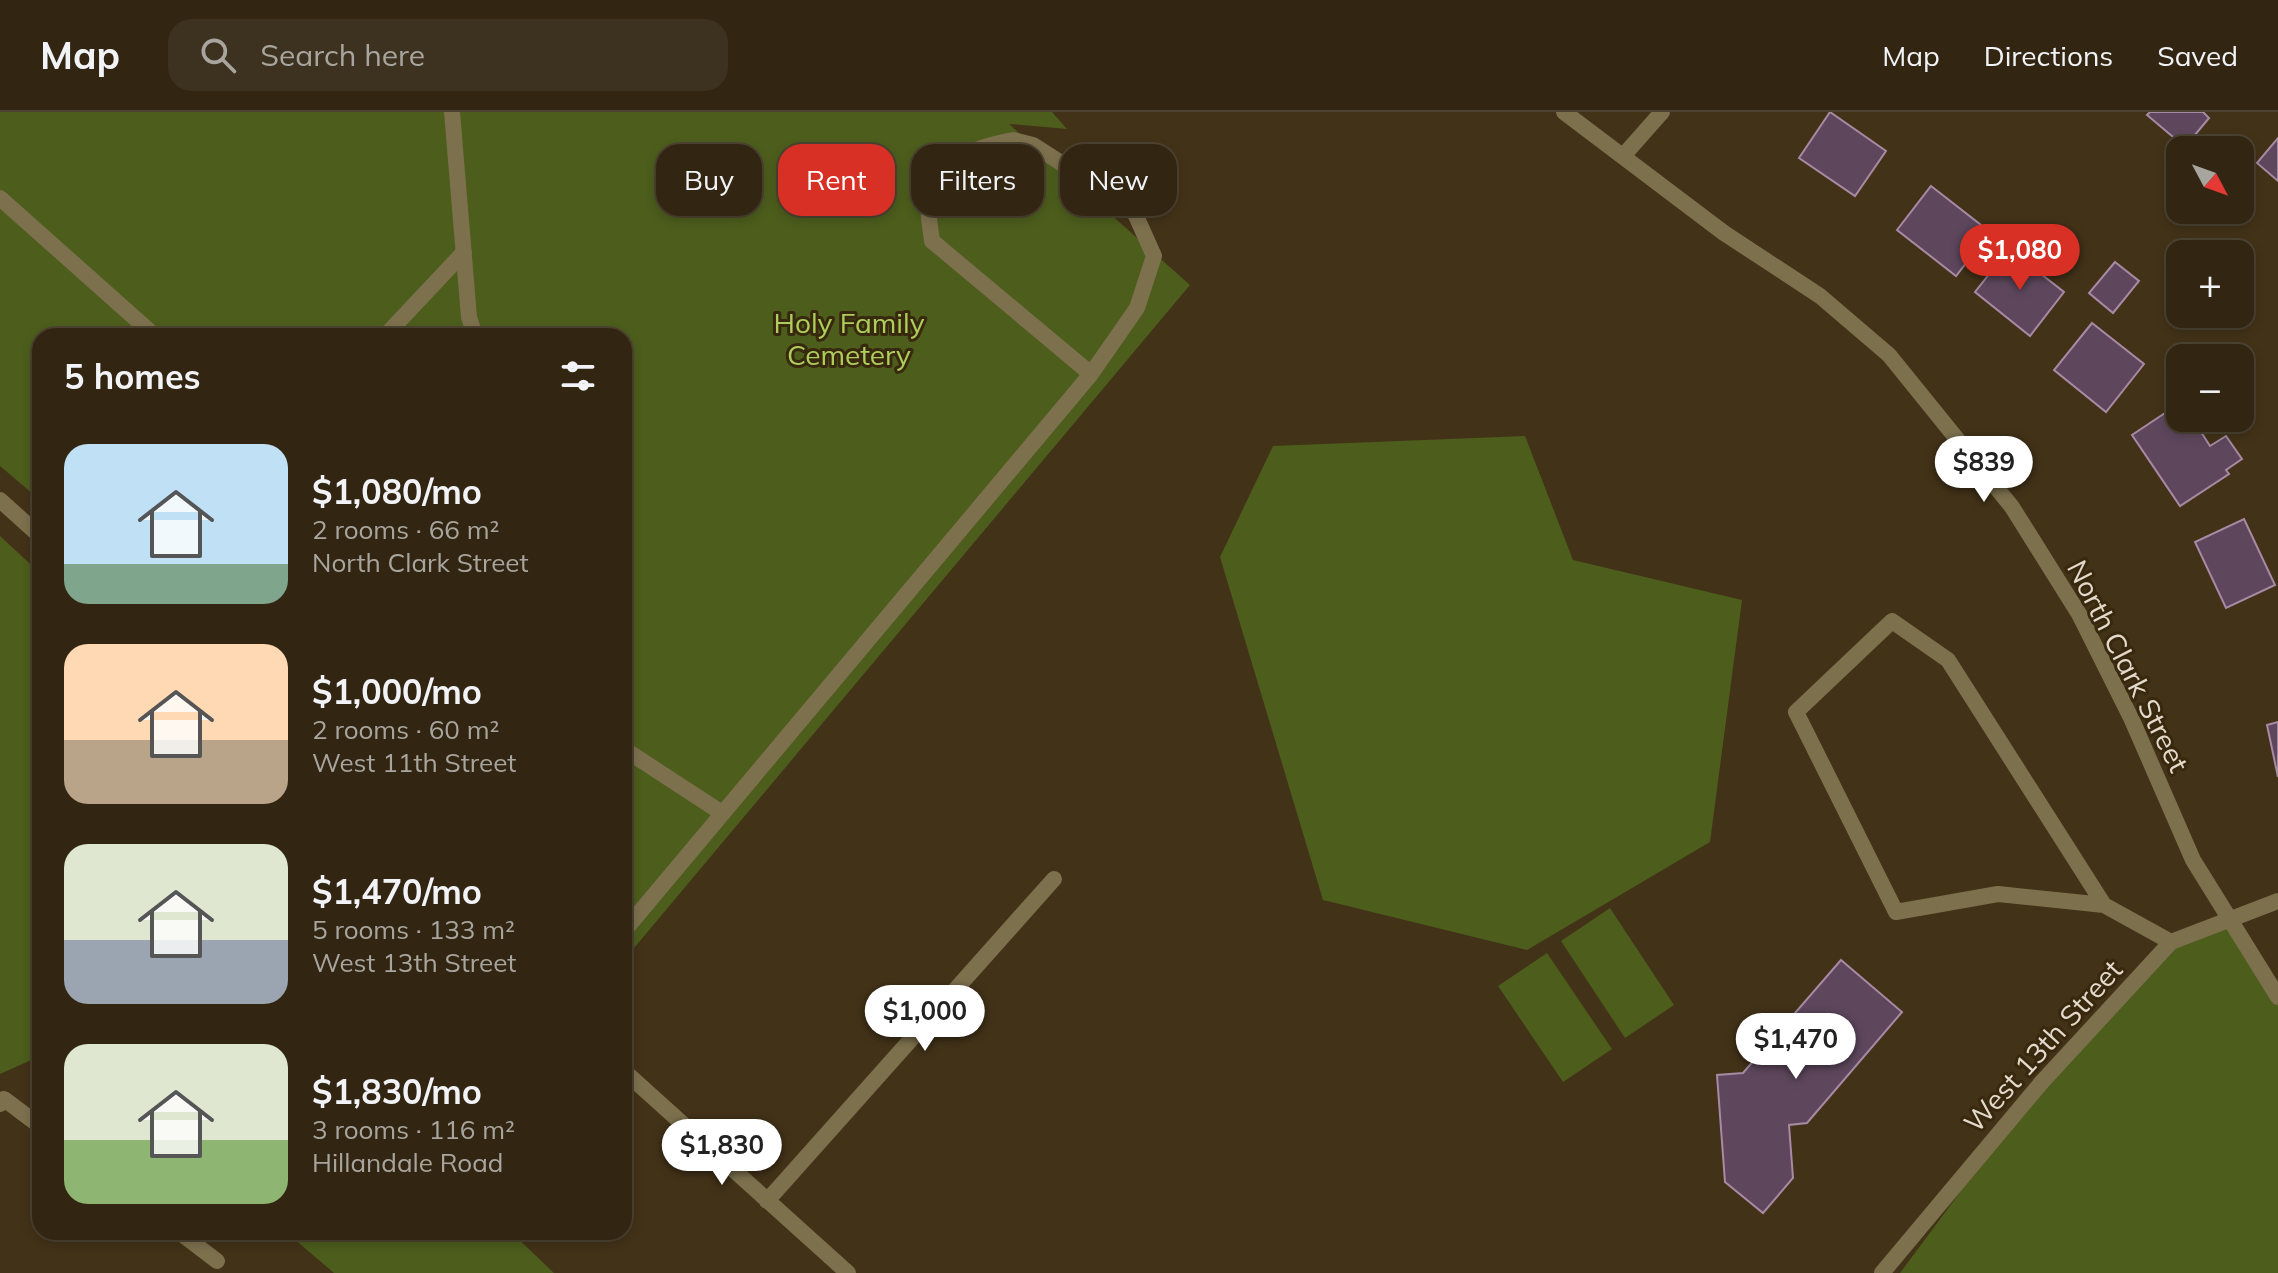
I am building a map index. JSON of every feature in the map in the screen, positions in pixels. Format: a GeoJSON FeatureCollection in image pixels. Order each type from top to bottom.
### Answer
{"type":"FeatureCollection","features":[{"type":"Feature","properties":{"kind":"street"},"geometry":{"type":"LineString","coordinates":[[452,112],[469,317],[472,328]]}},
{"type":"Feature","properties":{"kind":"street","name":"North Clark Street"},"geometry":{"type":"LineString","coordinates":[[1564,112],[1724,233],[1820,296],[1889,355],[2012,507],[2079,614],[2132,720],[2193,860],[2278,997]]}},
{"type":"Feature","properties":{"kind":"street"},"geometry":{"type":"LineString","coordinates":[[1624,155],[1662,112]]}},
{"type":"Feature","properties":{"kind":"street"},"geometry":{"type":"LineString","coordinates":[[632,921],[1091,374],[1137,308],[1154,256],[1133,209],[1033,145],[1013,140],[982,145],[945,165],[929,204],[932,241],[1091,374]]}},
{"type":"Feature","properties":{"kind":"street"},"geometry":{"type":"LineString","coordinates":[[0,198],[146,328]]}},
{"type":"Feature","properties":{"kind":"street"},"geometry":{"type":"LineString","coordinates":[[393,328],[464,252]]}},
{"type":"Feature","properties":{"kind":"street"},"geometry":{"type":"LineString","coordinates":[[0,500],[32,529]]}},
{"type":"Feature","properties":{"kind":"street"},"geometry":{"type":"LineString","coordinates":[[2104,905],[1948,660],[1892,621],[1796,712],[1896,912],[1998,894],[2104,905],[2171,942]]}},
{"type":"Feature","properties":{"kind":"street"},"geometry":{"type":"LineString","coordinates":[[632,754],[722,813]]}},
{"type":"Feature","properties":{"kind":"street"},"geometry":{"type":"LineString","coordinates":[[767,1201],[1054,879]]}},
{"type":"Feature","properties":{"kind":"street","name":"West 13th Street"},"geometry":{"type":"LineString","coordinates":[[1882,1273],[2041,1083],[2171,942],[2278,901]]}},
{"type":"Feature","properties":{"kind":"street"},"geometry":{"type":"LineString","coordinates":[[632,1078],[848,1273]]}},
{"type":"Feature","properties":{"kind":"street"},"geometry":{"type":"LineString","coordinates":[[0,1104],[4,1099],[32,1120]]}},
{"type":"Feature","properties":{"kind":"street"},"geometry":{"type":"LineString","coordinates":[[189,1240],[217,1261]]}},
{"type":"Feature","properties":{"kind":"green space","name":"Holy Family Cemetery"},"geometry":{"type":"Polygon","coordinates":[[[0,112],[1052,112],[1067,129],[1009,124],[1031,144],[911,144],[911,216],[1044,216],[1044,155],[1060,169],[1060,216],[1112,216],[1190,285],[632,950],[632,328],[32,328],[32,493],[0,466],[0,112]]]}},
{"type":"Feature","properties":{"kind":"green space"},"geometry":{"type":"Polygon","coordinates":[[[1525,436],[1573,560],[1742,600],[1710,842],[1527,950],[1323,900],[1220,557],[1273,446],[1525,436]]]}},
{"type":"Feature","properties":{"kind":"green space"},"geometry":{"type":"Polygon","coordinates":[[[0,536],[32,566],[32,1060],[0,1074],[0,536]]]}},
{"type":"Feature","properties":{"kind":"green space"},"geometry":{"type":"Polygon","coordinates":[[[1610,908],[1674,1005],[1625,1038],[1561,941],[1610,908]]]}},
{"type":"Feature","properties":{"kind":"green space"},"geometry":{"type":"Polygon","coordinates":[[[2229,921],[2278,997],[2278,1273],[1900,1273],[2041,1083],[2171,942],[2229,921]]]}},
{"type":"Feature","properties":{"kind":"green space"},"geometry":{"type":"Polygon","coordinates":[[[1547,953],[1612,1049],[1563,1082],[1498,986],[1547,953]]]}},
{"type":"Feature","properties":{"kind":"green space"},"geometry":{"type":"Polygon","coordinates":[[[295,1240],[519,1240],[554,1273],[334,1273],[295,1240]]]}},
{"type":"Feature","properties":{"kind":"building"},"geometry":{"type":"Polygon","coordinates":[[[1830,112],[1886,151],[1855,196],[1799,158],[1830,112]]]}},
{"type":"Feature","properties":{"kind":"building"},"geometry":{"type":"Polygon","coordinates":[[[2150,112],[2203,112],[2209,118],[2194,136],[2172,136],[2147,115],[2150,112]]]}},
{"type":"Feature","properties":{"kind":"building"},"geometry":{"type":"Polygon","coordinates":[[[2278,138],[2278,181],[2257,163],[2278,138]]]}},
{"type":"Feature","properties":{"kind":"building"},"geometry":{"type":"Polygon","coordinates":[[[1931,186],[1990,232],[1956,276],[1897,230],[1931,186]]]}},
{"type":"Feature","properties":{"kind":"building"},"geometry":{"type":"Polygon","coordinates":[[[2009,249],[2064,292],[2030,336],[1975,292],[2009,249]]]}},
{"type":"Feature","properties":{"kind":"building"},"geometry":{"type":"Polygon","coordinates":[[[2115,262],[2139,281],[2113,313],[2089,293],[2115,262]]]}},
{"type":"Feature","properties":{"kind":"building"},"geometry":{"type":"Polygon","coordinates":[[[2092,323],[2144,364],[2106,412],[2054,370],[2092,323]]]}},
{"type":"Feature","properties":{"kind":"building"},"geometry":{"type":"Polygon","coordinates":[[[2166,412],[2166,432],[2201,432],[2210,446],[2226,436],[2242,459],[2226,470],[2229,474],[2180,506],[2132,435],[2166,412]]]}},
{"type":"Feature","properties":{"kind":"building"},"geometry":{"type":"Polygon","coordinates":[[[2244,519],[2275,585],[2226,608],[2195,542],[2244,519]]]}},
{"type":"Feature","properties":{"kind":"building"},"geometry":{"type":"Polygon","coordinates":[[[2278,722],[2278,777],[2267,725],[2278,722]]]}},
{"type":"Feature","properties":{"kind":"building"},"geometry":{"type":"Polygon","coordinates":[[[1841,960],[1902,1012],[1807,1123],[1789,1125],[1793,1178],[1763,1213],[1725,1182],[1717,1075],[1743,1073],[1841,960]]]}}]}
